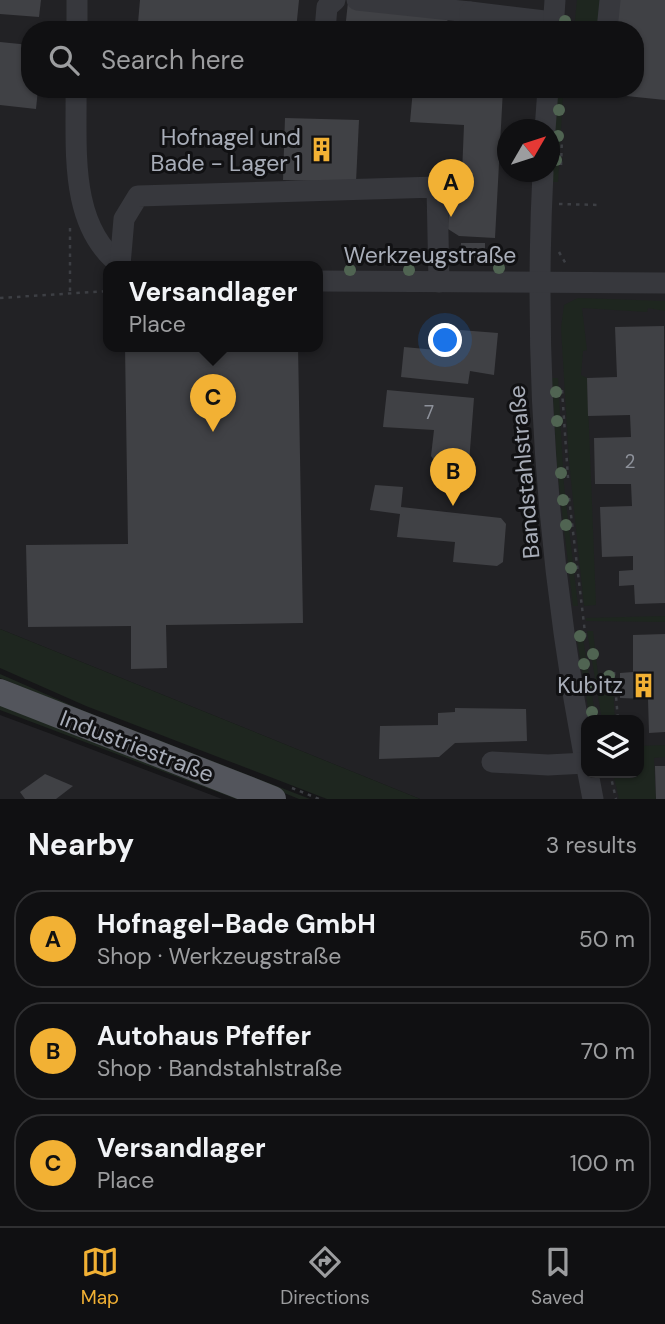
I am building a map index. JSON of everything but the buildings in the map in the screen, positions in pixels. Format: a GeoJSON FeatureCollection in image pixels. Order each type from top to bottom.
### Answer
{"type":"FeatureCollection","features":[{"type":"Feature","properties":{"kind":"main road","name":"Industriestraße"},"geometry":{"type":"LineString","coordinates":[[0,692],[273,799]]}},
{"type":"Feature","properties":{"kind":"street"},"geometry":{"type":"LineString","coordinates":[[77,0],[77,21]]}},
{"type":"Feature","properties":{"kind":"street"},"geometry":{"type":"LineString","coordinates":[[326,21],[327,7],[335,0]]}},
{"type":"Feature","properties":{"kind":"street"},"geometry":{"type":"LineString","coordinates":[[357,0],[470,21]]}},
{"type":"Feature","properties":{"kind":"street"},"geometry":{"type":"LineString","coordinates":[[553,21],[555,0]]}},
{"type":"Feature","properties":{"kind":"street"},"geometry":{"type":"LineString","coordinates":[[608,21],[610,0]]}},
{"type":"Feature","properties":{"kind":"street"},"geometry":{"type":"LineString","coordinates":[[76,98],[80,195],[93,234],[117,261]]}},
{"type":"Feature","properties":{"kind":"street"},"geometry":{"type":"LineString","coordinates":[[549,98],[552,119]]}},
{"type":"Feature","properties":{"kind":"street","name":"Bandstahlstraße"},"geometry":{"type":"LineString","coordinates":[[551,182],[541,282],[549,483],[559,581],[581,730]]}},
{"type":"Feature","properties":{"kind":"street"},"geometry":{"type":"LineString","coordinates":[[121,261],[124,219],[138,196],[437,187],[439,282]]}},
{"type":"Feature","properties":{"kind":"street","name":"Werkzeugstraße"},"geometry":{"type":"LineString","coordinates":[[323,281],[665,283]]}},
{"type":"Feature","properties":{"kind":"street"},"geometry":{"type":"LineString","coordinates":[[492,762],[581,764]]}},
{"type":"Feature","properties":{"kind":"street"},"geometry":{"type":"LineString","coordinates":[[589,778],[593,799]]}},
{"type":"Feature","properties":{"kind":"path"},"geometry":{"type":"LineString","coordinates":[[69,292],[69,205],[80,195]]}},
{"type":"Feature","properties":{"kind":"path"},"geometry":{"type":"LineString","coordinates":[[550,203],[601,205]]}},
{"type":"Feature","properties":{"kind":"path"},"geometry":{"type":"LineString","coordinates":[[550,203],[559,216]]}},
{"type":"Feature","properties":{"kind":"path"},"geometry":{"type":"LineString","coordinates":[[559,251],[566,263],[566,282]]}},
{"type":"Feature","properties":{"kind":"path"},"geometry":{"type":"LineString","coordinates":[[0,298],[103,291]]}},
{"type":"Feature","properties":{"kind":"path"},"geometry":{"type":"LineString","coordinates":[[562,383],[568,487],[587,650]]}},
{"type":"Feature","properties":{"kind":"path"},"geometry":{"type":"LineString","coordinates":[[614,673],[618,715]]}},
{"type":"Feature","properties":{"kind":"path"},"geometry":{"type":"LineString","coordinates":[[611,778],[616,799]]}},
{"type":"Feature","properties":{"kind":"shaded area"},"geometry":{"type":"Polygon","coordinates":[[[0,0],[665,0],[665,799],[420,799],[0,629],[0,0]]]}},
{"type":"Feature","properties":{"kind":"shaded area"},"geometry":{"type":"Polygon","coordinates":[[[577,0],[604,0],[602,21],[575,21],[577,0]]]}},
{"type":"Feature","properties":{"kind":"shaded area"},"geometry":{"type":"Polygon","coordinates":[[[556,98],[563,98],[560,147],[560,119],[555,119],[556,98]]]}},
{"type":"Feature","properties":{"kind":"shaded area"},"geometry":{"type":"Polygon","coordinates":[[[578,298],[665,301],[665,311],[648,308],[647,312],[582,308],[587,350],[583,351],[581,375],[587,378],[596,605],[584,606],[569,461],[561,328],[564,305],[578,298]]]}},
{"type":"Feature","properties":{"kind":"shaded area"},"geometry":{"type":"Polygon","coordinates":[[[552,378],[558,378],[564,485],[578,606],[573,606],[557,468],[552,378]]]}},
{"type":"Feature","properties":{"kind":"shaded area"},"geometry":{"type":"Polygon","coordinates":[[[665,616],[665,622],[586,621],[586,618],[665,616]]]}},
{"type":"Feature","properties":{"kind":"shaded area"},"geometry":{"type":"Polygon","coordinates":[[[0,629],[420,799],[327,799],[86,706],[0,668],[0,629]]]}},
{"type":"Feature","properties":{"kind":"shaded area"},"geometry":{"type":"Polygon","coordinates":[[[587,631],[593,631],[598,674],[612,673],[615,715],[601,715],[587,631]]]}},
{"type":"Feature","properties":{"kind":"shaded area"},"geometry":{"type":"Polygon","coordinates":[[[582,632],[595,715],[589,715],[576,633],[582,632]]]}},
{"type":"Feature","properties":{"kind":"shaded area"},"geometry":{"type":"Polygon","coordinates":[[[0,674],[82,710],[310,799],[299,799],[0,678],[0,674]]]}},
{"type":"Feature","properties":{"kind":"shaded area"},"geometry":{"type":"Polygon","coordinates":[[[0,705],[249,799],[236,799],[0,710],[0,705]]]}},
{"type":"Feature","properties":{"kind":"shaded area"},"geometry":{"type":"Polygon","coordinates":[[[0,715],[54,735],[222,799],[0,799],[0,715]]]}},
{"type":"Feature","properties":{"kind":"shaded area"},"geometry":{"type":"Polygon","coordinates":[[[665,745],[665,757],[654,758],[656,799],[619,799],[614,778],[644,778],[644,746],[665,745]]]}},
{"type":"Feature","properties":{"kind":"place","name":"Hofnagel und Bade - Lager 1"},"geometry":{"type":"Point","coordinates":[321,150]}},
{"type":"Feature","properties":{"kind":"place","name":"Hofnagel-Bade GmbH"},"geometry":{"type":"Point","coordinates":[451,217]}},
{"type":"Feature","properties":{"kind":"place","name":"Versandlager"},"geometry":{"type":"Point","coordinates":[213,432]}},
{"type":"Feature","properties":{"kind":"place","name":"Autohaus Pfeffer"},"geometry":{"type":"Point","coordinates":[453,506]}},
{"type":"Feature","properties":{"kind":"place","name":"Kubitz"},"geometry":{"type":"Point","coordinates":[643,685]}}]}
